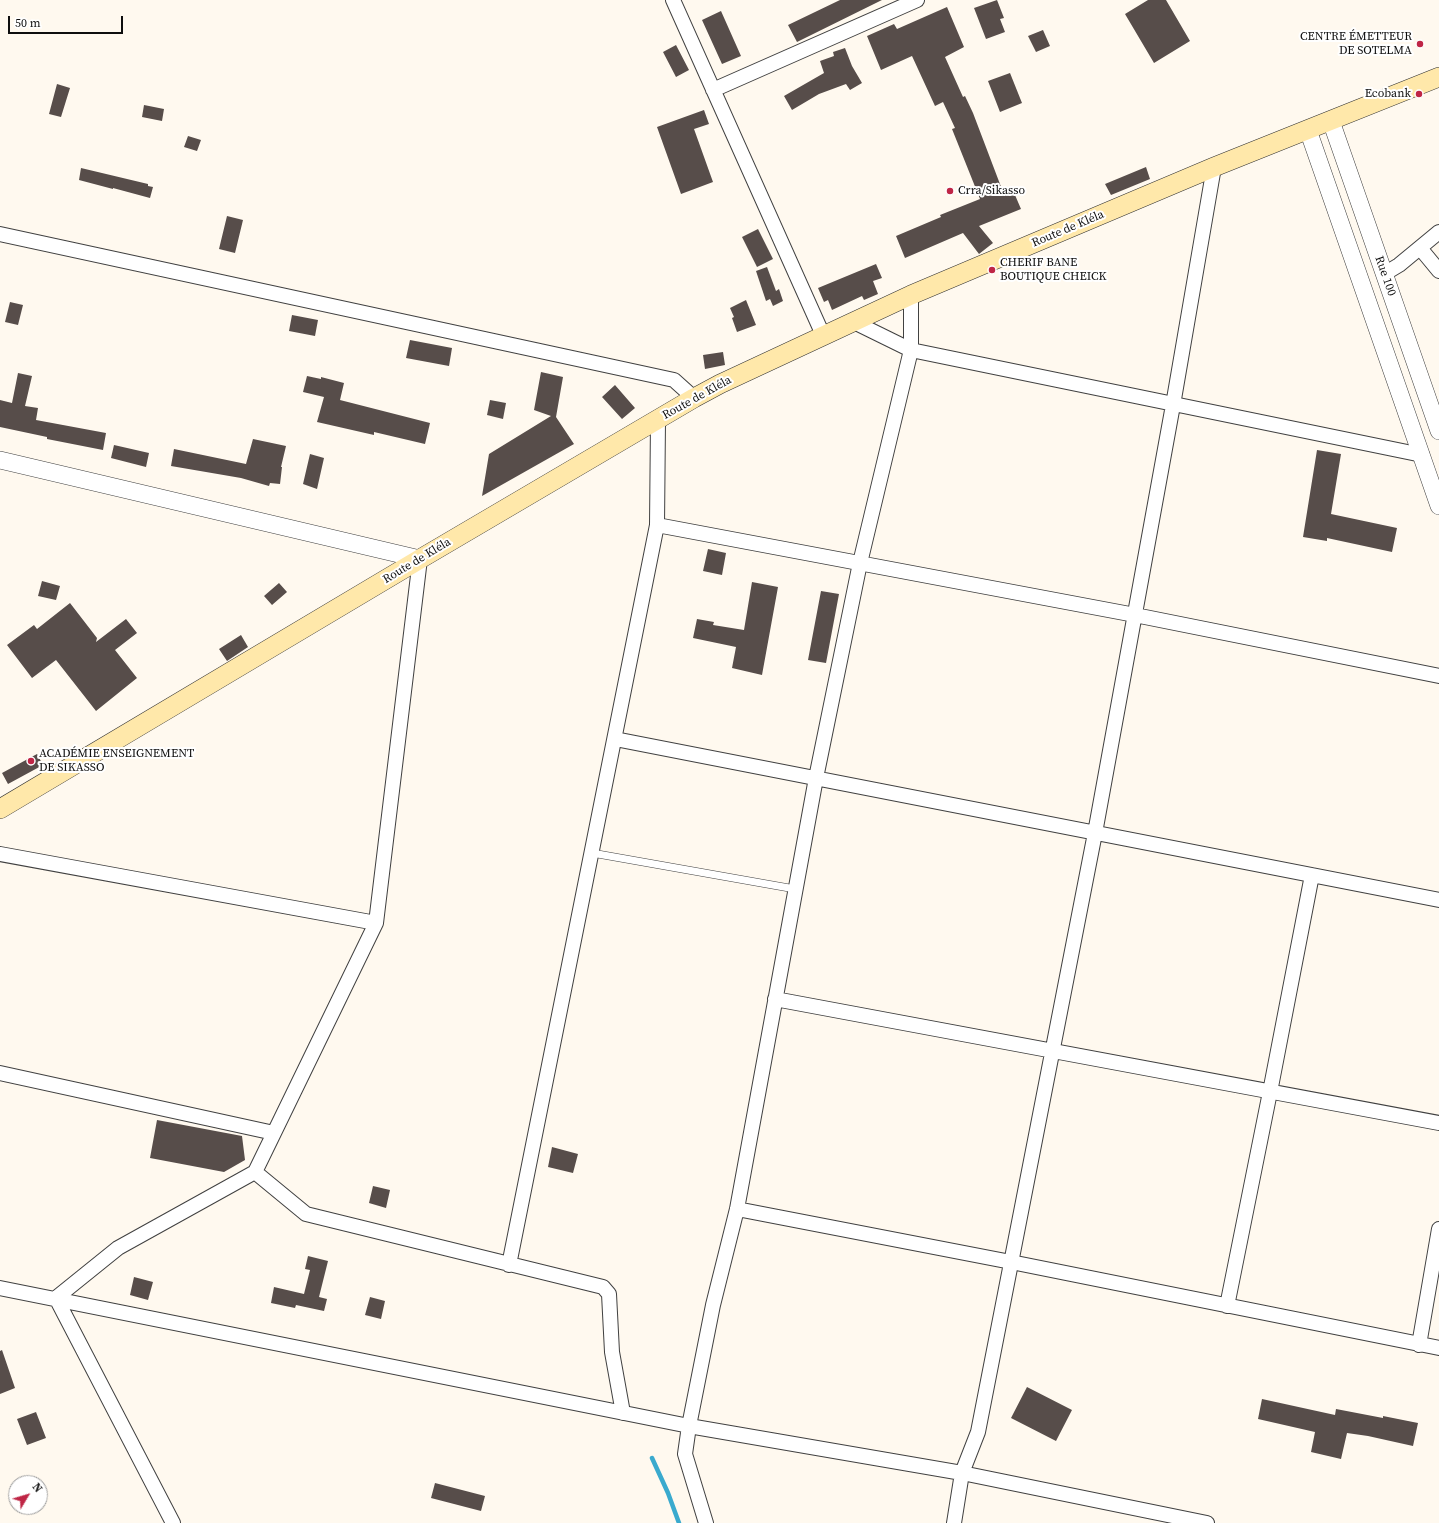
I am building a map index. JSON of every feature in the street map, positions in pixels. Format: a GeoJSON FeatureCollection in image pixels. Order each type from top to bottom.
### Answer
{"type":"FeatureCollection","features":[{"type":"Feature","properties":{"kind":"main road","name":"Route de Kléla"},"geometry":{"type":"LineString","coordinates":[[0,809],[420,559],[720,384],[911,295],[1214,167],[1439,77]]}},
{"type":"Feature","properties":{"kind":"street"},"geometry":{"type":"LineString","coordinates":[[673,0],[823,335]]}},
{"type":"Feature","properties":{"kind":"street"},"geometry":{"type":"LineString","coordinates":[[713,90],[917,0]]}},
{"type":"Feature","properties":{"kind":"street","name":"Rue 100"},"geometry":{"type":"LineString","coordinates":[[1331,121],[1439,431]]}},
{"type":"Feature","properties":{"kind":"street"},"geometry":{"type":"LineString","coordinates":[[1308,130],[1439,506]]}},
{"type":"Feature","properties":{"kind":"street"},"geometry":{"type":"LineString","coordinates":[[954,1523],[962,1473],[978,1432],[1052,1050],[1096,833],[1214,167]]}},
{"type":"Feature","properties":{"kind":"street"},"geometry":{"type":"LineString","coordinates":[[1384,274],[1399,266],[1439,232]]}},
{"type":"Feature","properties":{"kind":"street"},"geometry":{"type":"LineString","coordinates":[[0,234],[674,380],[694,398]]}},
{"type":"Feature","properties":{"kind":"street"},"geometry":{"type":"LineString","coordinates":[[1420,248],[1439,271]]}},
{"type":"Feature","properties":{"kind":"street"},"geometry":{"type":"LineString","coordinates":[[706,1523],[685,1454],[689,1426],[713,1305],[737,1209],[816,778],[860,563],[911,350],[911,295]]}},
{"type":"Feature","properties":{"kind":"street"},"geometry":{"type":"LineString","coordinates":[[854,322],[911,350],[1422,455]]}},
{"type":"Feature","properties":{"kind":"street"},"geometry":{"type":"LineString","coordinates":[[509,1265],[657,525],[658,420]]}},
{"type":"Feature","properties":{"kind":"street"},"geometry":{"type":"LineString","coordinates":[[0,460],[420,559],[376,923],[255,1172],[118,1248],[56,1298]]}},
{"type":"Feature","properties":{"kind":"street"},"geometry":{"type":"LineString","coordinates":[[657,525],[1135,614],[1439,676]]}},
{"type":"Feature","properties":{"kind":"street"},"geometry":{"type":"LineString","coordinates":[[615,739],[1439,900]]}},
{"type":"Feature","properties":{"kind":"street"},"geometry":{"type":"LineString","coordinates":[[0,854],[376,923]]}},
{"type":"Feature","properties":{"kind":"street"},"geometry":{"type":"LineString","coordinates":[[1227,1306],[1312,875]]}},
{"type":"Feature","properties":{"kind":"street"},"geometry":{"type":"LineString","coordinates":[[775,999],[1439,1123]]}},
{"type":"Feature","properties":{"kind":"street"},"geometry":{"type":"LineString","coordinates":[[0,1073],[274,1133]]}},
{"type":"Feature","properties":{"kind":"street"},"geometry":{"type":"LineString","coordinates":[[255,1172],[306,1214],[603,1287],[609,1294],[612,1352],[623,1413]]}},
{"type":"Feature","properties":{"kind":"street"},"geometry":{"type":"LineString","coordinates":[[737,1209],[1011,1262],[1439,1348]]}},
{"type":"Feature","properties":{"kind":"street"},"geometry":{"type":"LineString","coordinates":[[1419,1345],[1439,1229]]}},
{"type":"Feature","properties":{"kind":"street"},"geometry":{"type":"LineString","coordinates":[[0,1288],[689,1426],[962,1473],[1207,1523]]}},
{"type":"Feature","properties":{"kind":"street"},"geometry":{"type":"LineString","coordinates":[[56,1298],[173,1523]]}},
{"type":"Feature","properties":{"kind":"lane"},"geometry":{"type":"LineString","coordinates":[[592,853],[795,889]]}},
{"type":"Feature","properties":{"kind":"building"},"geometry":{"type":"Polygon","coordinates":[[[840,0],[882,0],[797,42],[788,25],[840,0]]]}},
{"type":"Feature","properties":{"kind":"building"},"geometry":{"type":"Polygon","coordinates":[[[997,0],[1004,18],[1000,19],[1005,32],[986,39],[974,8],[997,0]]]}},
{"type":"Feature","properties":{"kind":"building"},"geometry":{"type":"Polygon","coordinates":[[[1148,0],[1166,0],[1190,41],[1154,63],[1125,14],[1148,0]]]}},
{"type":"Feature","properties":{"kind":"building"},"geometry":{"type":"Polygon","coordinates":[[[947,7],[964,47],[945,57],[963,97],[965,96],[973,113],[1003,192],[1012,188],[1021,209],[979,226],[993,243],[979,254],[963,233],[905,258],[896,236],[941,217],[940,215],[980,199],[952,129],[955,128],[943,102],[935,106],[912,56],[881,70],[867,36],[894,24],[897,29],[947,7]]]}},
{"type":"Feature","properties":{"kind":"building"},"geometry":{"type":"Polygon","coordinates":[[[721,11],[741,56],[722,64],[702,20],[721,11]]]}},
{"type":"Feature","properties":{"kind":"building"},"geometry":{"type":"Polygon","coordinates":[[[1043,30],[1050,46],[1036,52],[1028,36],[1043,30]]]}},
{"type":"Feature","properties":{"kind":"building"},"geometry":{"type":"Polygon","coordinates":[[[676,45],[689,70],[676,77],[663,52],[676,45]]]}},
{"type":"Feature","properties":{"kind":"building"},"geometry":{"type":"Polygon","coordinates":[[[845,48],[852,66],[862,83],[850,90],[846,84],[819,94],[792,110],[784,96],[824,73],[820,61],[834,56],[833,52],[845,48]]]}},
{"type":"Feature","properties":{"kind":"building"},"geometry":{"type":"Polygon","coordinates":[[[1010,73],[1022,103],[1000,112],[988,81],[1010,73]]]}},
{"type":"Feature","properties":{"kind":"building"},"geometry":{"type":"Polygon","coordinates":[[[57,84],[70,88],[61,117],[49,114],[57,84]]]}},
{"type":"Feature","properties":{"kind":"building"},"geometry":{"type":"Polygon","coordinates":[[[144,105],[164,109],[162,121],[142,117],[144,105]]]}},
{"type":"Feature","properties":{"kind":"building"},"geometry":{"type":"Polygon","coordinates":[[[704,110],[709,124],[694,129],[713,182],[681,194],[657,127],[704,110]]]}},
{"type":"Feature","properties":{"kind":"building"},"geometry":{"type":"Polygon","coordinates":[[[188,136],[201,140],[197,151],[184,147],[188,136]]]}},
{"type":"Feature","properties":{"kind":"building"},"geometry":{"type":"Polygon","coordinates":[[[1146,167],[1150,179],[1111,195],[1105,184],[1146,167]]]}},
{"type":"Feature","properties":{"kind":"building"},"geometry":{"type":"Polygon","coordinates":[[[81,168],[148,184],[148,186],[153,187],[150,198],[79,180],[81,168]]]}},
{"type":"Feature","properties":{"kind":"building"},"geometry":{"type":"Polygon","coordinates":[[[227,216],[243,220],[235,253],[219,249],[227,216]]]}},
{"type":"Feature","properties":{"kind":"building"},"geometry":{"type":"Polygon","coordinates":[[[758,229],[773,259],[757,267],[742,237],[758,229]]]}},
{"type":"Feature","properties":{"kind":"building"},"geometry":{"type":"Polygon","coordinates":[[[876,264],[882,278],[873,281],[878,294],[864,300],[862,296],[832,310],[828,300],[824,302],[818,288],[876,264]]]}},
{"type":"Feature","properties":{"kind":"building"},"geometry":{"type":"Polygon","coordinates":[[[767,267],[776,291],[779,289],[783,301],[773,306],[770,299],[766,301],[756,271],[767,267]]]}},
{"type":"Feature","properties":{"kind":"building"},"geometry":{"type":"Polygon","coordinates":[[[746,300],[756,325],[737,332],[732,318],[734,317],[730,308],[746,300]]]}},
{"type":"Feature","properties":{"kind":"building"},"geometry":{"type":"Polygon","coordinates":[[[10,302],[23,305],[18,325],[5,322],[10,302]]]}},
{"type":"Feature","properties":{"kind":"building"},"geometry":{"type":"Polygon","coordinates":[[[292,315],[318,320],[315,336],[289,331],[292,315]]]}},
{"type":"Feature","properties":{"kind":"building"},"geometry":{"type":"Polygon","coordinates":[[[410,340],[452,348],[449,366],[406,358],[410,340]]]}},
{"type":"Feature","properties":{"kind":"building"},"geometry":{"type":"Polygon","coordinates":[[[723,352],[725,365],[705,369],[703,355],[723,352]]]}},
{"type":"Feature","properties":{"kind":"building"},"geometry":{"type":"Polygon","coordinates":[[[541,372],[563,377],[556,417],[574,444],[482,496],[489,454],[551,416],[534,410],[541,372]]]}},
{"type":"Feature","properties":{"kind":"building"},"geometry":{"type":"Polygon","coordinates":[[[18,373],[32,376],[25,406],[38,408],[36,420],[106,433],[103,450],[47,439],[47,437],[0,427],[0,400],[12,403],[18,373]]]}},
{"type":"Feature","properties":{"kind":"building"},"geometry":{"type":"Polygon","coordinates":[[[307,376],[321,379],[321,377],[344,383],[340,400],[430,423],[425,444],[374,432],[374,435],[317,422],[324,397],[303,392],[307,376]]]}},
{"type":"Feature","properties":{"kind":"building"},"geometry":{"type":"Polygon","coordinates":[[[615,385],[635,408],[622,419],[602,397],[615,385]]]}},
{"type":"Feature","properties":{"kind":"building"},"geometry":{"type":"Polygon","coordinates":[[[490,400],[506,403],[503,419],[487,415],[490,400]]]}},
{"type":"Feature","properties":{"kind":"building"},"geometry":{"type":"Polygon","coordinates":[[[253,439],[286,446],[281,467],[280,484],[270,483],[269,486],[241,478],[171,466],[174,449],[246,464],[253,439]]]}},
{"type":"Feature","properties":{"kind":"building"},"geometry":{"type":"Polygon","coordinates":[[[114,445],[149,453],[146,467],[111,458],[114,445]]]}},
{"type":"Feature","properties":{"kind":"building"},"geometry":{"type":"Polygon","coordinates":[[[1317,450],[1341,454],[1331,514],[1397,528],[1392,552],[1327,538],[1327,541],[1303,537],[1317,450]]]}},
{"type":"Feature","properties":{"kind":"building"},"geometry":{"type":"Polygon","coordinates":[[[310,454],[324,458],[317,489],[303,484],[310,454]]]}},
{"type":"Feature","properties":{"kind":"building"},"geometry":{"type":"Polygon","coordinates":[[[708,549],[726,553],[722,575],[703,571],[708,549]]]}},
{"type":"Feature","properties":{"kind":"building"},"geometry":{"type":"Polygon","coordinates":[[[42,581],[60,586],[56,600],[38,596],[42,581]]]}},
{"type":"Feature","properties":{"kind":"building"},"geometry":{"type":"Polygon","coordinates":[[[752,582],[778,587],[762,675],[732,668],[736,647],[693,638],[697,619],[714,622],[713,625],[744,630],[752,582]]]}},
{"type":"Feature","properties":{"kind":"building"},"geometry":{"type":"Polygon","coordinates":[[[279,583],[287,592],[272,605],[264,596],[279,583]]]}},
{"type":"Feature","properties":{"kind":"building"},"geometry":{"type":"Polygon","coordinates":[[[821,591],[839,594],[826,663],[808,660],[821,591]]]}},
{"type":"Feature","properties":{"kind":"building"},"geometry":{"type":"Polygon","coordinates":[[[70,603],[97,638],[96,642],[126,619],[137,633],[115,650],[137,678],[96,711],[56,660],[32,678],[7,645],[34,625],[37,629],[70,603]]]}},
{"type":"Feature","properties":{"kind":"building"},"geometry":{"type":"Polygon","coordinates":[[[241,635],[248,647],[227,661],[219,649],[241,635]]]}},
{"type":"Feature","properties":{"kind":"building"},"geometry":{"type":"Polygon","coordinates":[[[37,754],[43,765],[8,784],[2,773],[37,754]]]}},
{"type":"Feature","properties":{"kind":"building"},"geometry":{"type":"Polygon","coordinates":[[[157,1120],[242,1136],[245,1160],[224,1172],[150,1158],[157,1120]]]}},
{"type":"Feature","properties":{"kind":"building"},"geometry":{"type":"Polygon","coordinates":[[[552,1147],[578,1154],[573,1173],[548,1167],[552,1147]]]}},
{"type":"Feature","properties":{"kind":"building"},"geometry":{"type":"Polygon","coordinates":[[[373,1186],[390,1190],[386,1208],[369,1203],[373,1186]]]}},
{"type":"Feature","properties":{"kind":"building"},"geometry":{"type":"Polygon","coordinates":[[[308,1256],[328,1261],[319,1297],[327,1299],[324,1311],[296,1305],[295,1308],[271,1303],[274,1287],[304,1294],[310,1270],[305,1269],[308,1256]]]}},
{"type":"Feature","properties":{"kind":"building"},"geometry":{"type":"Polygon","coordinates":[[[134,1277],[153,1282],[148,1300],[130,1295],[134,1277]]]}},
{"type":"Feature","properties":{"kind":"building"},"geometry":{"type":"Polygon","coordinates":[[[370,1297],[385,1301],[381,1319],[365,1315],[370,1297]]]}},
{"type":"Feature","properties":{"kind":"building"},"geometry":{"type":"Polygon","coordinates":[[[2,1350],[15,1388],[0,1394],[0,1351],[2,1350]]]}},
{"type":"Feature","properties":{"kind":"building"},"geometry":{"type":"Polygon","coordinates":[[[1027,1387],[1072,1410],[1056,1441],[1011,1418],[1027,1387]]]}},
{"type":"Feature","properties":{"kind":"building"},"geometry":{"type":"Polygon","coordinates":[[[1262,1399],[1335,1415],[1336,1409],[1418,1423],[1413,1446],[1347,1433],[1341,1459],[1311,1452],[1315,1432],[1258,1419],[1262,1399]]]}},
{"type":"Feature","properties":{"kind":"building"},"geometry":{"type":"Polygon","coordinates":[[[36,1412],[46,1438],[27,1445],[17,1419],[36,1412]]]}},
{"type":"Feature","properties":{"kind":"building"},"geometry":{"type":"Polygon","coordinates":[[[435,1483],[485,1496],[481,1511],[431,1498],[435,1483]]]}},
{"type":"Feature","properties":{"kind":"waterway"},"geometry":{"type":"LineString","coordinates":[[652,1458],[668,1493],[679,1523]]}},
{"type":"Feature","properties":{"kind":"place","name":"CENTRE ÉMETTEUR DE SOTELMA"},"geometry":{"type":"Point","coordinates":[1420,44]}},
{"type":"Feature","properties":{"kind":"place","name":"Ecobank"},"geometry":{"type":"Point","coordinates":[1419,94]}},
{"type":"Feature","properties":{"kind":"place","name":"Crra/Sikasso"},"geometry":{"type":"Point","coordinates":[950,191]}},
{"type":"Feature","properties":{"kind":"place","name":"CHERIF BANE BOUTIQUE CHEICK"},"geometry":{"type":"Point","coordinates":[992,270]}},
{"type":"Feature","properties":{"kind":"place","name":"ACADÉMIE ENSEIGNEMENT DE SIKASSO"},"geometry":{"type":"Point","coordinates":[31,761]}}]}
